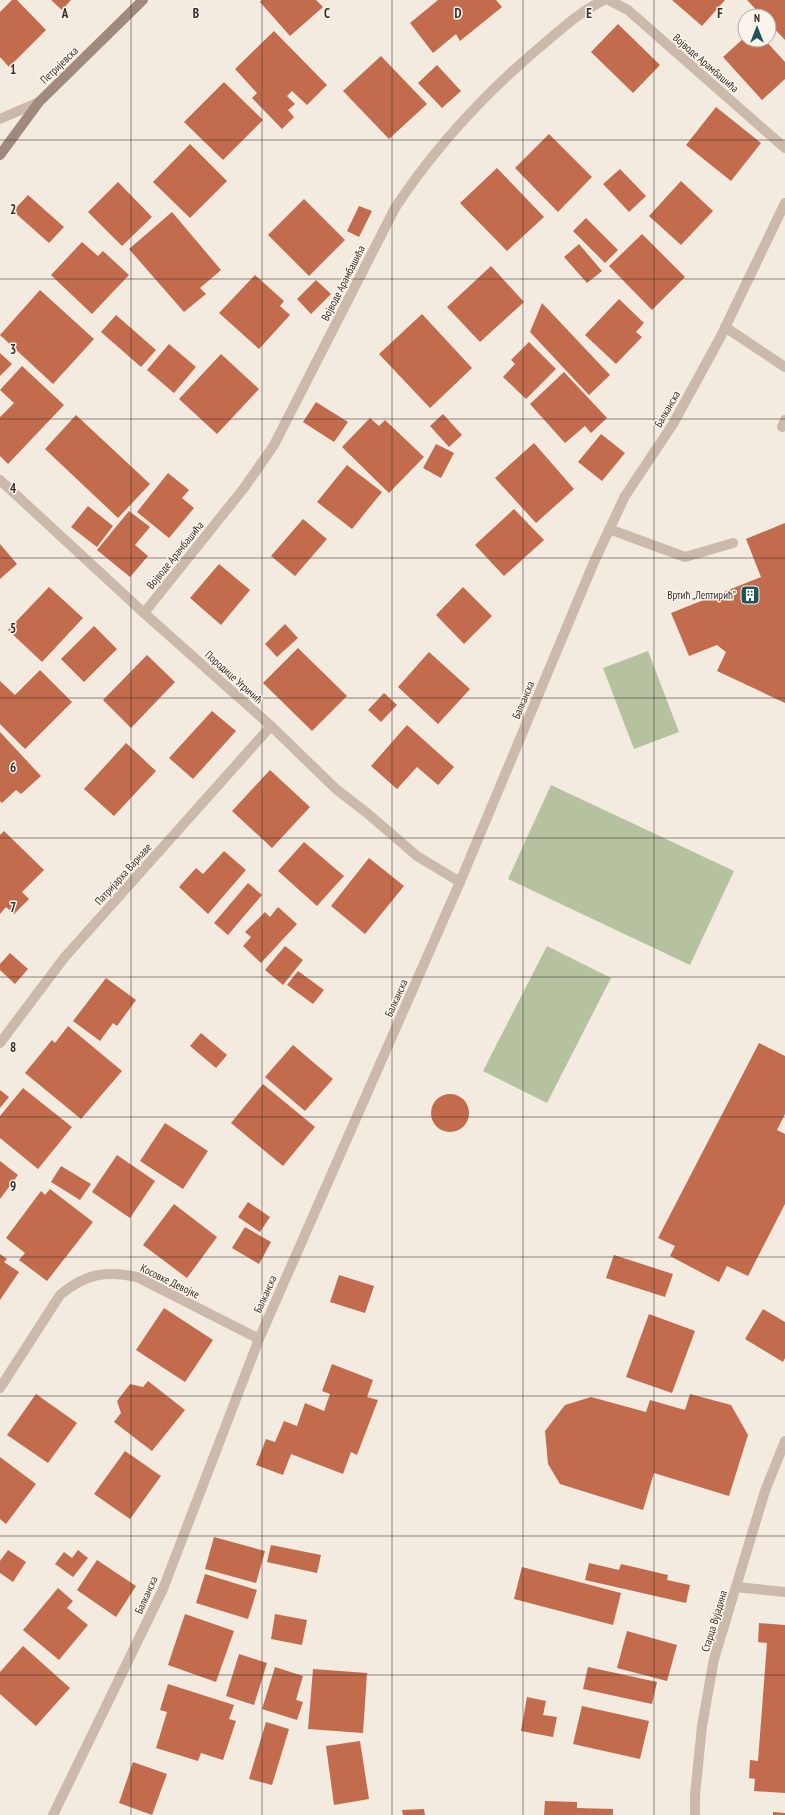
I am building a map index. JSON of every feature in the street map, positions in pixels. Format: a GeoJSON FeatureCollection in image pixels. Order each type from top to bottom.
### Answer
{"type":"FeatureCollection","features":[{"type":"Feature","properties":{"kind":"main road","name":"Петријевска"},"geometry":{"type":"LineString","coordinates":[[0,155],[39,102],[143,0]]}},
{"type":"Feature","properties":{"kind":"street","name":"Војводе Арамбашића"},"geometry":{"type":"LineString","coordinates":[[144,613],[244,488],[274,444],[395,208],[415,177],[471,111],[531,55],[586,8],[604,0]]}},
{"type":"Feature","properties":{"kind":"street","name":"Војводе Арамбашића"},"geometry":{"type":"LineString","coordinates":[[609,0],[628,10],[785,148]]}},
{"type":"Feature","properties":{"kind":"street"},"geometry":{"type":"LineString","coordinates":[[0,119],[39,102]]}},
{"type":"Feature","properties":{"kind":"street","name":"Балканска"},"geometry":{"type":"LineString","coordinates":[[53,1815],[163,1589],[259,1339],[460,882],[609,529],[625,496],[673,424],[725,327],[785,202]]}},
{"type":"Feature","properties":{"kind":"street"},"geometry":{"type":"LineString","coordinates":[[725,327],[785,367]]}},
{"type":"Feature","properties":{"kind":"street","name":"Породице Угричић"},"geometry":{"type":"LineString","coordinates":[[0,480],[144,613],[270,726],[336,789],[367,812],[417,856],[460,882]]}},
{"type":"Feature","properties":{"kind":"street"},"geometry":{"type":"LineString","coordinates":[[609,529],[685,558],[733,543]]}},
{"type":"Feature","properties":{"kind":"street","name":"Патријарха Варнаве"},"geometry":{"type":"LineString","coordinates":[[0,1042],[64,958],[270,726]]}},
{"type":"Feature","properties":{"kind":"street","name":"Косовке Девојке"},"geometry":{"type":"LineString","coordinates":[[0,1388],[60,1295],[73,1284],[84,1278],[119,1273],[137,1277],[259,1339]]}},
{"type":"Feature","properties":{"kind":"street","name":"Старца Вујадина"},"geometry":{"type":"LineString","coordinates":[[695,1815],[695,1795],[702,1726],[714,1659],[765,1491],[785,1441]]}},
{"type":"Feature","properties":{"kind":"street"},"geometry":{"type":"LineString","coordinates":[[736,1587],[785,1592]]}},
{"type":"Feature","properties":{"kind":"green space"},"geometry":{"type":"Polygon","coordinates":[[[648,651],[679,732],[634,749],[603,668],[648,651]]]}},
{"type":"Feature","properties":{"kind":"green space"},"geometry":{"type":"Polygon","coordinates":[[[551,785],[734,871],[690,965],[508,879],[551,785]]]}},
{"type":"Feature","properties":{"kind":"green space"},"geometry":{"type":"Polygon","coordinates":[[[547,946],[611,978],[547,1103],[483,1071],[547,946]]]}},
{"type":"Feature","properties":{"kind":"building"},"geometry":{"type":"Polygon","coordinates":[[[12,0],[17,0],[46,30],[9,67],[0,57],[0,12],[12,0]]]}},
{"type":"Feature","properties":{"kind":"building"},"geometry":{"type":"Polygon","coordinates":[[[51,0],[71,0],[62,10],[51,0]]]}},
{"type":"Feature","properties":{"kind":"building"},"geometry":{"type":"Polygon","coordinates":[[[262,0],[316,0],[323,7],[290,36],[260,2],[262,0]]]}},
{"type":"Feature","properties":{"kind":"building"},"geometry":{"type":"Polygon","coordinates":[[[438,0],[496,0],[502,7],[460,41],[456,34],[433,53],[410,23],[438,0]]]}},
{"type":"Feature","properties":{"kind":"building"},"geometry":{"type":"Polygon","coordinates":[[[672,0],[725,0],[702,26],[672,0]]]}},
{"type":"Feature","properties":{"kind":"building"},"geometry":{"type":"Polygon","coordinates":[[[747,0],[785,0],[785,40],[777,32],[777,8],[754,8],[747,0]]]}},
{"type":"Feature","properties":{"kind":"building"},"geometry":{"type":"Polygon","coordinates":[[[618,24],[660,65],[633,93],[591,52],[618,24]]]}},
{"type":"Feature","properties":{"kind":"building"},"geometry":{"type":"Polygon","coordinates":[[[274,31],[327,85],[307,105],[292,91],[287,96],[295,104],[288,110],[294,117],[282,129],[252,98],[257,93],[235,69],[274,31]]]}},
{"type":"Feature","properties":{"kind":"building"},"geometry":{"type":"Polygon","coordinates":[[[737,44],[737,48],[772,48],[785,62],[785,79],[762,100],[723,57],[737,44]]]}},
{"type":"Feature","properties":{"kind":"building"},"geometry":{"type":"Polygon","coordinates":[[[381,56],[427,104],[389,139],[343,91],[381,56]]]}},
{"type":"Feature","properties":{"kind":"building"},"geometry":{"type":"Polygon","coordinates":[[[437,65],[461,91],[442,108],[418,83],[437,65]]]}},
{"type":"Feature","properties":{"kind":"building"},"geometry":{"type":"Polygon","coordinates":[[[224,82],[263,120],[223,160],[184,122],[224,82]]]}},
{"type":"Feature","properties":{"kind":"building"},"geometry":{"type":"Polygon","coordinates":[[[716,107],[761,143],[731,181],[686,145],[716,107]]]}},
{"type":"Feature","properties":{"kind":"building"},"geometry":{"type":"Polygon","coordinates":[[[549,134],[592,177],[558,212],[515,168],[549,134]]]}},
{"type":"Feature","properties":{"kind":"building"},"geometry":{"type":"Polygon","coordinates":[[[190,144],[227,181],[190,218],[153,182],[190,144]]]}},
{"type":"Feature","properties":{"kind":"building"},"geometry":{"type":"Polygon","coordinates":[[[497,168],[544,217],[507,251],[460,203],[497,168]]]}},
{"type":"Feature","properties":{"kind":"building"},"geometry":{"type":"Polygon","coordinates":[[[620,169],[646,196],[629,212],[603,184],[620,169]]]}},
{"type":"Feature","properties":{"kind":"building"},"geometry":{"type":"Polygon","coordinates":[[[681,181],[713,211],[681,245],[649,216],[681,181]]]}},
{"type":"Feature","properties":{"kind":"building"},"geometry":{"type":"Polygon","coordinates":[[[118,182],[152,217],[122,246],[88,212],[118,182]]]}},
{"type":"Feature","properties":{"kind":"building"},"geometry":{"type":"Polygon","coordinates":[[[28,195],[64,227],[49,243],[13,211],[28,195]]]}},
{"type":"Feature","properties":{"kind":"building"},"geometry":{"type":"Polygon","coordinates":[[[304,199],[345,240],[309,276],[268,235],[304,199]]]}},
{"type":"Feature","properties":{"kind":"building"},"geometry":{"type":"Polygon","coordinates":[[[359,206],[372,211],[359,237],[347,231],[359,206]]]}},
{"type":"Feature","properties":{"kind":"building"},"geometry":{"type":"Polygon","coordinates":[[[172,212],[221,270],[200,288],[206,294],[184,312],[129,249],[172,212]]]}},
{"type":"Feature","properties":{"kind":"building"},"geometry":{"type":"Polygon","coordinates":[[[586,218],[618,250],[605,263],[573,231],[586,218]]]}},
{"type":"Feature","properties":{"kind":"building"},"geometry":{"type":"Polygon","coordinates":[[[642,234],[685,277],[652,310],[609,266],[642,234]]]}},
{"type":"Feature","properties":{"kind":"building"},"geometry":{"type":"Polygon","coordinates":[[[82,242],[98,256],[103,251],[129,275],[92,314],[51,275],[82,242]]]}},
{"type":"Feature","properties":{"kind":"building"},"geometry":{"type":"Polygon","coordinates":[[[579,244],[602,271],[587,283],[564,257],[579,244]]]}},
{"type":"Feature","properties":{"kind":"building"},"geometry":{"type":"Polygon","coordinates":[[[491,266],[524,302],[480,342],[447,307],[491,266]]]}},
{"type":"Feature","properties":{"kind":"building"},"geometry":{"type":"Polygon","coordinates":[[[255,275],[284,301],[280,306],[290,315],[259,349],[219,313],[255,275]]]}},
{"type":"Feature","properties":{"kind":"building"},"geometry":{"type":"Polygon","coordinates":[[[316,280],[331,294],[311,314],[297,299],[316,280]]]}},
{"type":"Feature","properties":{"kind":"building"},"geometry":{"type":"Polygon","coordinates":[[[40,290],[94,339],[53,384],[0,335],[40,290]]]}},
{"type":"Feature","properties":{"kind":"building"},"geometry":{"type":"Polygon","coordinates":[[[619,299],[644,323],[636,332],[642,337],[616,364],[585,335],[619,299]]]}},
{"type":"Feature","properties":{"kind":"building"},"geometry":{"type":"Polygon","coordinates":[[[542,303],[610,375],[589,395],[530,332],[542,303]]]}},
{"type":"Feature","properties":{"kind":"building"},"geometry":{"type":"Polygon","coordinates":[[[422,314],[472,368],[430,408],[379,354],[422,314]]]}},
{"type":"Feature","properties":{"kind":"building"},"geometry":{"type":"Polygon","coordinates":[[[116,315],[156,350],[141,367],[101,332],[116,315]]]}},
{"type":"Feature","properties":{"kind":"building"},"geometry":{"type":"Polygon","coordinates":[[[529,342],[556,369],[526,399],[503,377],[515,364],[511,360],[529,342]]]}},
{"type":"Feature","properties":{"kind":"building"},"geometry":{"type":"Polygon","coordinates":[[[169,344],[196,367],[174,393],[147,370],[169,344]]]}},
{"type":"Feature","properties":{"kind":"building"},"geometry":{"type":"Polygon","coordinates":[[[0,353],[12,364],[0,376],[0,353]]]}},
{"type":"Feature","properties":{"kind":"building"},"geometry":{"type":"Polygon","coordinates":[[[221,354],[259,389],[217,434],[179,399],[221,354]]]}},
{"type":"Feature","properties":{"kind":"building"},"geometry":{"type":"Polygon","coordinates":[[[22,366],[64,405],[8,464],[0,456],[0,417],[14,403],[0,390],[22,366]]]}},
{"type":"Feature","properties":{"kind":"building"},"geometry":{"type":"Polygon","coordinates":[[[564,372],[607,418],[591,433],[585,426],[565,443],[530,404],[564,372]]]}},
{"type":"Feature","properties":{"kind":"building"},"geometry":{"type":"Polygon","coordinates":[[[316,402],[348,422],[334,442],[303,422],[316,402]]]}},
{"type":"Feature","properties":{"kind":"building"},"geometry":{"type":"Polygon","coordinates":[[[443,414],[462,435],[449,447],[430,426],[443,414]]]}},
{"type":"Feature","properties":{"kind":"building"},"geometry":{"type":"Polygon","coordinates":[[[76,415],[150,484],[118,518],[45,449],[76,415]]]}},
{"type":"Feature","properties":{"kind":"building"},"geometry":{"type":"Polygon","coordinates":[[[370,418],[379,426],[385,420],[424,457],[389,493],[342,447],[370,418]]]}},
{"type":"Feature","properties":{"kind":"building"},"geometry":{"type":"Polygon","coordinates":[[[601,434],[625,453],[602,481],[578,462],[601,434]]]}},
{"type":"Feature","properties":{"kind":"building"},"geometry":{"type":"Polygon","coordinates":[[[534,443],[574,489],[536,523],[495,478],[534,443]]]}},
{"type":"Feature","properties":{"kind":"building"},"geometry":{"type":"Polygon","coordinates":[[[436,444],[454,453],[441,478],[423,468],[436,444]]]}},
{"type":"Feature","properties":{"kind":"building"},"geometry":{"type":"Polygon","coordinates":[[[347,465],[382,492],[352,529],[317,502],[347,465]]]}},
{"type":"Feature","properties":{"kind":"building"},"geometry":{"type":"Polygon","coordinates":[[[168,473],[189,490],[182,498],[194,508],[169,538],[137,512],[168,473]]]}},
{"type":"Feature","properties":{"kind":"building"},"geometry":{"type":"Polygon","coordinates":[[[88,506],[113,526],[97,547],[71,527],[88,506]]]}},
{"type":"Feature","properties":{"kind":"building"},"geometry":{"type":"Polygon","coordinates":[[[514,509],[544,540],[504,576],[475,545],[514,509]]]}},
{"type":"Feature","properties":{"kind":"building"},"geometry":{"type":"Polygon","coordinates":[[[129,511],[150,527],[135,545],[148,556],[130,577],[97,550],[129,511]]]}},
{"type":"Feature","properties":{"kind":"building"},"geometry":{"type":"Polygon","coordinates":[[[303,519],[327,539],[295,576],[271,556],[303,519]]]}},
{"type":"Feature","properties":{"kind":"building","name":"Вртић „Лептирић”"},"geometry":{"type":"Polygon","coordinates":[[[785,523],[785,703],[717,671],[726,652],[717,645],[689,656],[671,613],[761,577],[746,539],[785,523]]]}},
{"type":"Feature","properties":{"kind":"building"},"geometry":{"type":"Polygon","coordinates":[[[0,544],[17,564],[0,579],[0,544]]]}},
{"type":"Feature","properties":{"kind":"building"},"geometry":{"type":"Polygon","coordinates":[[[219,564],[250,590],[221,625],[190,598],[219,564]]]}},
{"type":"Feature","properties":{"kind":"building"},"geometry":{"type":"Polygon","coordinates":[[[49,587],[83,618],[42,662],[8,630],[49,587]]]}},
{"type":"Feature","properties":{"kind":"building"},"geometry":{"type":"Polygon","coordinates":[[[463,587],[492,616],[464,644],[436,615],[463,587]]]}},
{"type":"Feature","properties":{"kind":"building"},"geometry":{"type":"Polygon","coordinates":[[[285,624],[298,638],[277,657],[265,644],[285,624]]]}},
{"type":"Feature","properties":{"kind":"building"},"geometry":{"type":"Polygon","coordinates":[[[94,626],[117,649],[84,682],[61,659],[94,626]]]}},
{"type":"Feature","properties":{"kind":"building"},"geometry":{"type":"Polygon","coordinates":[[[298,648],[347,696],[312,731],[263,683],[298,648]]]}},
{"type":"Feature","properties":{"kind":"building"},"geometry":{"type":"Polygon","coordinates":[[[429,652],[470,689],[438,724],[398,687],[429,652]]]}},
{"type":"Feature","properties":{"kind":"building"},"geometry":{"type":"Polygon","coordinates":[[[147,655],[175,682],[131,728],[103,700],[147,655]]]}},
{"type":"Feature","properties":{"kind":"building"},"geometry":{"type":"Polygon","coordinates":[[[40,670],[72,702],[25,749],[0,724],[0,681],[15,695],[40,670]]]}},
{"type":"Feature","properties":{"kind":"building"},"geometry":{"type":"Polygon","coordinates":[[[384,693],[397,705],[381,722],[368,710],[384,693]]]}},
{"type":"Feature","properties":{"kind":"building"},"geometry":{"type":"Polygon","coordinates":[[[212,711],[236,731],[193,779],[169,758],[212,711]]]}},
{"type":"Feature","properties":{"kind":"building"},"geometry":{"type":"Polygon","coordinates":[[[407,725],[454,767],[438,785],[417,767],[397,789],[371,766],[407,725]]]}},
{"type":"Feature","properties":{"kind":"building"},"geometry":{"type":"Polygon","coordinates":[[[0,732],[41,776],[21,794],[16,790],[2,803],[0,801],[0,732]]]}},
{"type":"Feature","properties":{"kind":"building"},"geometry":{"type":"Polygon","coordinates":[[[126,743],[156,771],[114,816],[84,789],[126,743]]]}},
{"type":"Feature","properties":{"kind":"building"},"geometry":{"type":"Polygon","coordinates":[[[270,770],[310,807],[272,848],[232,811],[270,770]]]}},
{"type":"Feature","properties":{"kind":"building"},"geometry":{"type":"Polygon","coordinates":[[[4,831],[44,870],[22,892],[29,899],[14,914],[6,907],[0,914],[0,835],[4,831]]]}},
{"type":"Feature","properties":{"kind":"building"},"geometry":{"type":"Polygon","coordinates":[[[304,842],[344,876],[317,906],[278,871],[304,842]]]}},
{"type":"Feature","properties":{"kind":"building"},"geometry":{"type":"Polygon","coordinates":[[[224,851],[246,870],[208,914],[179,887],[196,868],[203,874],[224,851]]]}},
{"type":"Feature","properties":{"kind":"building"},"geometry":{"type":"Polygon","coordinates":[[[369,858],[404,886],[365,934],[331,906],[369,858]]]}},
{"type":"Feature","properties":{"kind":"building"},"geometry":{"type":"Polygon","coordinates":[[[248,883],[262,895],[228,935],[214,923],[248,883]]]}},
{"type":"Feature","properties":{"kind":"building"},"geometry":{"type":"Polygon","coordinates":[[[278,907],[297,924],[261,963],[243,946],[251,937],[245,932],[265,912],[270,917],[278,907]]]}},
{"type":"Feature","properties":{"kind":"building"},"geometry":{"type":"Polygon","coordinates":[[[285,946],[303,960],[283,985],[265,970],[285,946]]]}},
{"type":"Feature","properties":{"kind":"building"},"geometry":{"type":"Polygon","coordinates":[[[10,953],[28,969],[15,984],[0,970],[0,964],[10,953]]]}},
{"type":"Feature","properties":{"kind":"building"},"geometry":{"type":"Polygon","coordinates":[[[298,971],[324,990],[313,1004],[287,985],[298,971]]]}},
{"type":"Feature","properties":{"kind":"building"},"geometry":{"type":"Polygon","coordinates":[[[106,978],[136,1000],[117,1026],[113,1023],[100,1041],[73,1021],[106,978]]]}},
{"type":"Feature","properties":{"kind":"building"},"geometry":{"type":"Polygon","coordinates":[[[68,1026],[122,1071],[81,1119],[25,1073],[52,1040],[55,1043],[68,1026]]]}},
{"type":"Feature","properties":{"kind":"building"},"geometry":{"type":"Polygon","coordinates":[[[201,1033],[227,1055],[216,1068],[190,1046],[201,1033]]]}},
{"type":"Feature","properties":{"kind":"building"},"geometry":{"type":"Polygon","coordinates":[[[759,1043],[785,1056],[785,1114],[777,1130],[785,1134],[785,1204],[748,1276],[727,1266],[719,1282],[670,1256],[675,1246],[658,1238],[759,1043]]]}},
{"type":"Feature","properties":{"kind":"building"},"geometry":{"type":"Polygon","coordinates":[[[293,1045],[333,1079],[305,1111],[265,1077],[293,1045]]]}},
{"type":"Feature","properties":{"kind":"building"},"geometry":{"type":"Polygon","coordinates":[[[263,1084],[315,1127],[283,1166],[231,1123],[263,1084]]]}},
{"type":"Feature","properties":{"kind":"building"},"geometry":{"type":"Polygon","coordinates":[[[23,1088],[72,1127],[38,1169],[0,1138],[0,1116],[23,1088]]]}},
{"type":"Feature","properties":{"kind":"building"},"geometry":{"type":"Polygon","coordinates":[[[0,1090],[9,1097],[0,1108],[0,1090]]]}},
{"type":"Feature","properties":{"kind":"building"},"geometry":{"type":"Polygon","coordinates":[[[450,1094],[463,1100],[469,1113],[463,1126],[450,1132],[437,1126],[431,1113],[437,1100],[450,1094]]]}},
{"type":"Feature","properties":{"kind":"building"},"geometry":{"type":"Polygon","coordinates":[[[165,1123],[208,1151],[183,1189],[140,1161],[165,1123]]]}},
{"type":"Feature","properties":{"kind":"building"},"geometry":{"type":"Polygon","coordinates":[[[117,1155],[155,1181],[130,1218],[92,1192],[117,1155]]]}},
{"type":"Feature","properties":{"kind":"building"},"geometry":{"type":"Polygon","coordinates":[[[0,1161],[18,1175],[0,1199],[0,1161]]]}},
{"type":"Feature","properties":{"kind":"building"},"geometry":{"type":"Polygon","coordinates":[[[61,1166],[91,1184],[80,1200],[51,1182],[61,1166]]]}},
{"type":"Feature","properties":{"kind":"building"},"geometry":{"type":"Polygon","coordinates":[[[50,1189],[93,1222],[47,1281],[19,1260],[25,1253],[6,1238],[41,1191],[45,1195],[50,1189]]]}},
{"type":"Feature","properties":{"kind":"building"},"geometry":{"type":"Polygon","coordinates":[[[248,1202],[270,1217],[260,1232],[238,1217],[248,1202]]]}},
{"type":"Feature","properties":{"kind":"building"},"geometry":{"type":"Polygon","coordinates":[[[174,1204],[217,1237],[187,1278],[143,1245],[174,1204]]]}},
{"type":"Feature","properties":{"kind":"building"},"geometry":{"type":"Polygon","coordinates":[[[245,1227],[271,1242],[259,1264],[232,1248],[245,1227]]]}},
{"type":"Feature","properties":{"kind":"building"},"geometry":{"type":"Polygon","coordinates":[[[0,1254],[7,1259],[4,1262],[19,1272],[0,1300],[0,1254]]]}},
{"type":"Feature","properties":{"kind":"building"},"geometry":{"type":"Polygon","coordinates":[[[614,1255],[673,1274],[665,1297],[606,1278],[614,1255]]]}},
{"type":"Feature","properties":{"kind":"building"},"geometry":{"type":"Polygon","coordinates":[[[339,1275],[374,1286],[365,1313],[330,1302],[339,1275]]]}},
{"type":"Feature","properties":{"kind":"building"},"geometry":{"type":"Polygon","coordinates":[[[164,1308],[213,1340],[185,1382],[136,1350],[164,1308]]]}},
{"type":"Feature","properties":{"kind":"building"},"geometry":{"type":"Polygon","coordinates":[[[763,1309],[785,1322],[785,1358],[783,1362],[745,1339],[763,1309]]]}},
{"type":"Feature","properties":{"kind":"building"},"geometry":{"type":"Polygon","coordinates":[[[649,1314],[695,1331],[672,1393],[626,1377],[649,1314]]]}},
{"type":"Feature","properties":{"kind":"building"},"geometry":{"type":"Polygon","coordinates":[[[332,1364],[373,1380],[367,1397],[378,1400],[357,1455],[351,1452],[343,1474],[291,1454],[283,1475],[256,1465],[266,1439],[275,1442],[284,1421],[297,1426],[305,1403],[324,1411],[330,1394],[322,1391],[332,1364]]]}},
{"type":"Feature","properties":{"kind":"building"},"geometry":{"type":"Polygon","coordinates":[[[148,1381],[185,1410],[152,1451],[114,1422],[121,1413],[117,1401],[130,1384],[143,1387],[148,1381]]]}},
{"type":"Feature","properties":{"kind":"building"},"geometry":{"type":"Polygon","coordinates":[[[36,1394],[77,1423],[48,1463],[7,1435],[36,1394]]]}},
{"type":"Feature","properties":{"kind":"building"},"geometry":{"type":"Polygon","coordinates":[[[690,1394],[731,1405],[748,1435],[729,1496],[654,1473],[643,1510],[560,1484],[548,1464],[545,1431],[565,1405],[591,1397],[646,1412],[650,1400],[685,1410],[690,1394]]]}},
{"type":"Feature","properties":{"kind":"building"},"geometry":{"type":"Polygon","coordinates":[[[125,1451],[161,1476],[130,1519],[94,1494],[125,1451]]]}},
{"type":"Feature","properties":{"kind":"building"},"geometry":{"type":"Polygon","coordinates":[[[0,1457],[36,1484],[6,1524],[0,1519],[0,1457]]]}},
{"type":"Feature","properties":{"kind":"building"},"geometry":{"type":"Polygon","coordinates":[[[214,1537],[265,1551],[256,1583],[205,1569],[214,1537]]]}},
{"type":"Feature","properties":{"kind":"building"},"geometry":{"type":"Polygon","coordinates":[[[271,1545],[321,1555],[317,1573],[267,1562],[271,1545]]]}},
{"type":"Feature","properties":{"kind":"building"},"geometry":{"type":"Polygon","coordinates":[[[8,1550],[26,1562],[13,1582],[0,1573],[0,1561],[8,1550]]]}},
{"type":"Feature","properties":{"kind":"building"},"geometry":{"type":"Polygon","coordinates":[[[78,1550],[88,1558],[73,1577],[55,1564],[64,1552],[72,1558],[78,1550]]]}},
{"type":"Feature","properties":{"kind":"building"},"geometry":{"type":"Polygon","coordinates":[[[97,1560],[136,1586],[116,1617],[77,1590],[97,1560]]]}},
{"type":"Feature","properties":{"kind":"building"},"geometry":{"type":"Polygon","coordinates":[[[589,1563],[619,1570],[621,1564],[668,1575],[667,1580],[690,1585],[686,1603],[585,1580],[589,1563]]]}},
{"type":"Feature","properties":{"kind":"building"},"geometry":{"type":"Polygon","coordinates":[[[522,1567],[621,1593],[613,1625],[514,1599],[522,1567]]]}},
{"type":"Feature","properties":{"kind":"building"},"geometry":{"type":"Polygon","coordinates":[[[205,1574],[257,1590],[248,1619],[196,1603],[205,1574]]]}},
{"type":"Feature","properties":{"kind":"building"},"geometry":{"type":"Polygon","coordinates":[[[58,1588],[73,1601],[67,1608],[88,1625],[59,1660],[23,1630],[58,1588]]]}},
{"type":"Feature","properties":{"kind":"building"},"geometry":{"type":"Polygon","coordinates":[[[185,1614],[234,1631],[216,1682],[168,1665],[185,1614]]]}},
{"type":"Feature","properties":{"kind":"building"},"geometry":{"type":"Polygon","coordinates":[[[275,1614],[307,1620],[302,1645],[271,1639],[275,1614]]]}},
{"type":"Feature","properties":{"kind":"building"},"geometry":{"type":"Polygon","coordinates":[[[759,1623],[785,1625],[785,1793],[754,1791],[755,1779],[749,1778],[750,1760],[758,1761],[767,1643],[758,1642],[759,1623]]]}},
{"type":"Feature","properties":{"kind":"building"},"geometry":{"type":"Polygon","coordinates":[[[627,1631],[677,1645],[667,1681],[617,1668],[627,1631]]]}},
{"type":"Feature","properties":{"kind":"building"},"geometry":{"type":"Polygon","coordinates":[[[23,1646],[70,1688],[36,1726],[0,1694],[0,1672],[23,1646]]]}},
{"type":"Feature","properties":{"kind":"building"},"geometry":{"type":"Polygon","coordinates":[[[239,1654],[267,1663],[254,1705],[226,1696],[239,1654]]]}},
{"type":"Feature","properties":{"kind":"building"},"geometry":{"type":"Polygon","coordinates":[[[275,1667],[303,1676],[296,1700],[303,1702],[297,1720],[262,1709],[275,1667]]]}},
{"type":"Feature","properties":{"kind":"building"},"geometry":{"type":"Polygon","coordinates":[[[588,1667],[657,1682],[652,1704],[583,1689],[588,1667]]]}},
{"type":"Feature","properties":{"kind":"building"},"geometry":{"type":"Polygon","coordinates":[[[313,1669],[367,1673],[363,1733],[308,1729],[313,1669]]]}},
{"type":"Feature","properties":{"kind":"building"},"geometry":{"type":"Polygon","coordinates":[[[168,1684],[234,1705],[229,1719],[236,1721],[223,1760],[201,1753],[198,1761],[156,1748],[167,1712],[160,1710],[168,1684]]]}},
{"type":"Feature","properties":{"kind":"building"},"geometry":{"type":"Polygon","coordinates":[[[527,1697],[546,1701],[543,1715],[557,1717],[553,1737],[521,1731],[527,1697]]]}},
{"type":"Feature","properties":{"kind":"building"},"geometry":{"type":"Polygon","coordinates":[[[582,1706],[649,1721],[640,1759],[573,1744],[582,1706]]]}},
{"type":"Feature","properties":{"kind":"building"},"geometry":{"type":"Polygon","coordinates":[[[266,1722],[289,1729],[272,1785],[249,1779],[266,1722]]]}},
{"type":"Feature","properties":{"kind":"building"},"geometry":{"type":"Polygon","coordinates":[[[360,1741],[369,1799],[334,1805],[326,1746],[360,1741]]]}},
{"type":"Feature","properties":{"kind":"building"},"geometry":{"type":"Polygon","coordinates":[[[133,1762],[167,1774],[152,1815],[119,1803],[133,1762]]]}},
{"type":"Feature","properties":{"kind":"building"},"geometry":{"type":"Polygon","coordinates":[[[545,1801],[577,1802],[577,1808],[613,1809],[613,1815],[544,1815],[545,1801]]]}},
{"type":"Feature","properties":{"kind":"building"},"geometry":{"type":"Polygon","coordinates":[[[424,1809],[425,1815],[403,1815],[402,1810],[424,1809]]]}},
{"type":"Feature","properties":{"kind":"building"},"geometry":{"type":"Polygon","coordinates":[[[773,1812],[785,1813],[785,1815],[773,1815],[773,1812]]]}},
{"type":"Feature","properties":{"kind":"place","name":"Вртић „Лептирић”"},"geometry":{"type":"Point","coordinates":[750,595]}}]}
